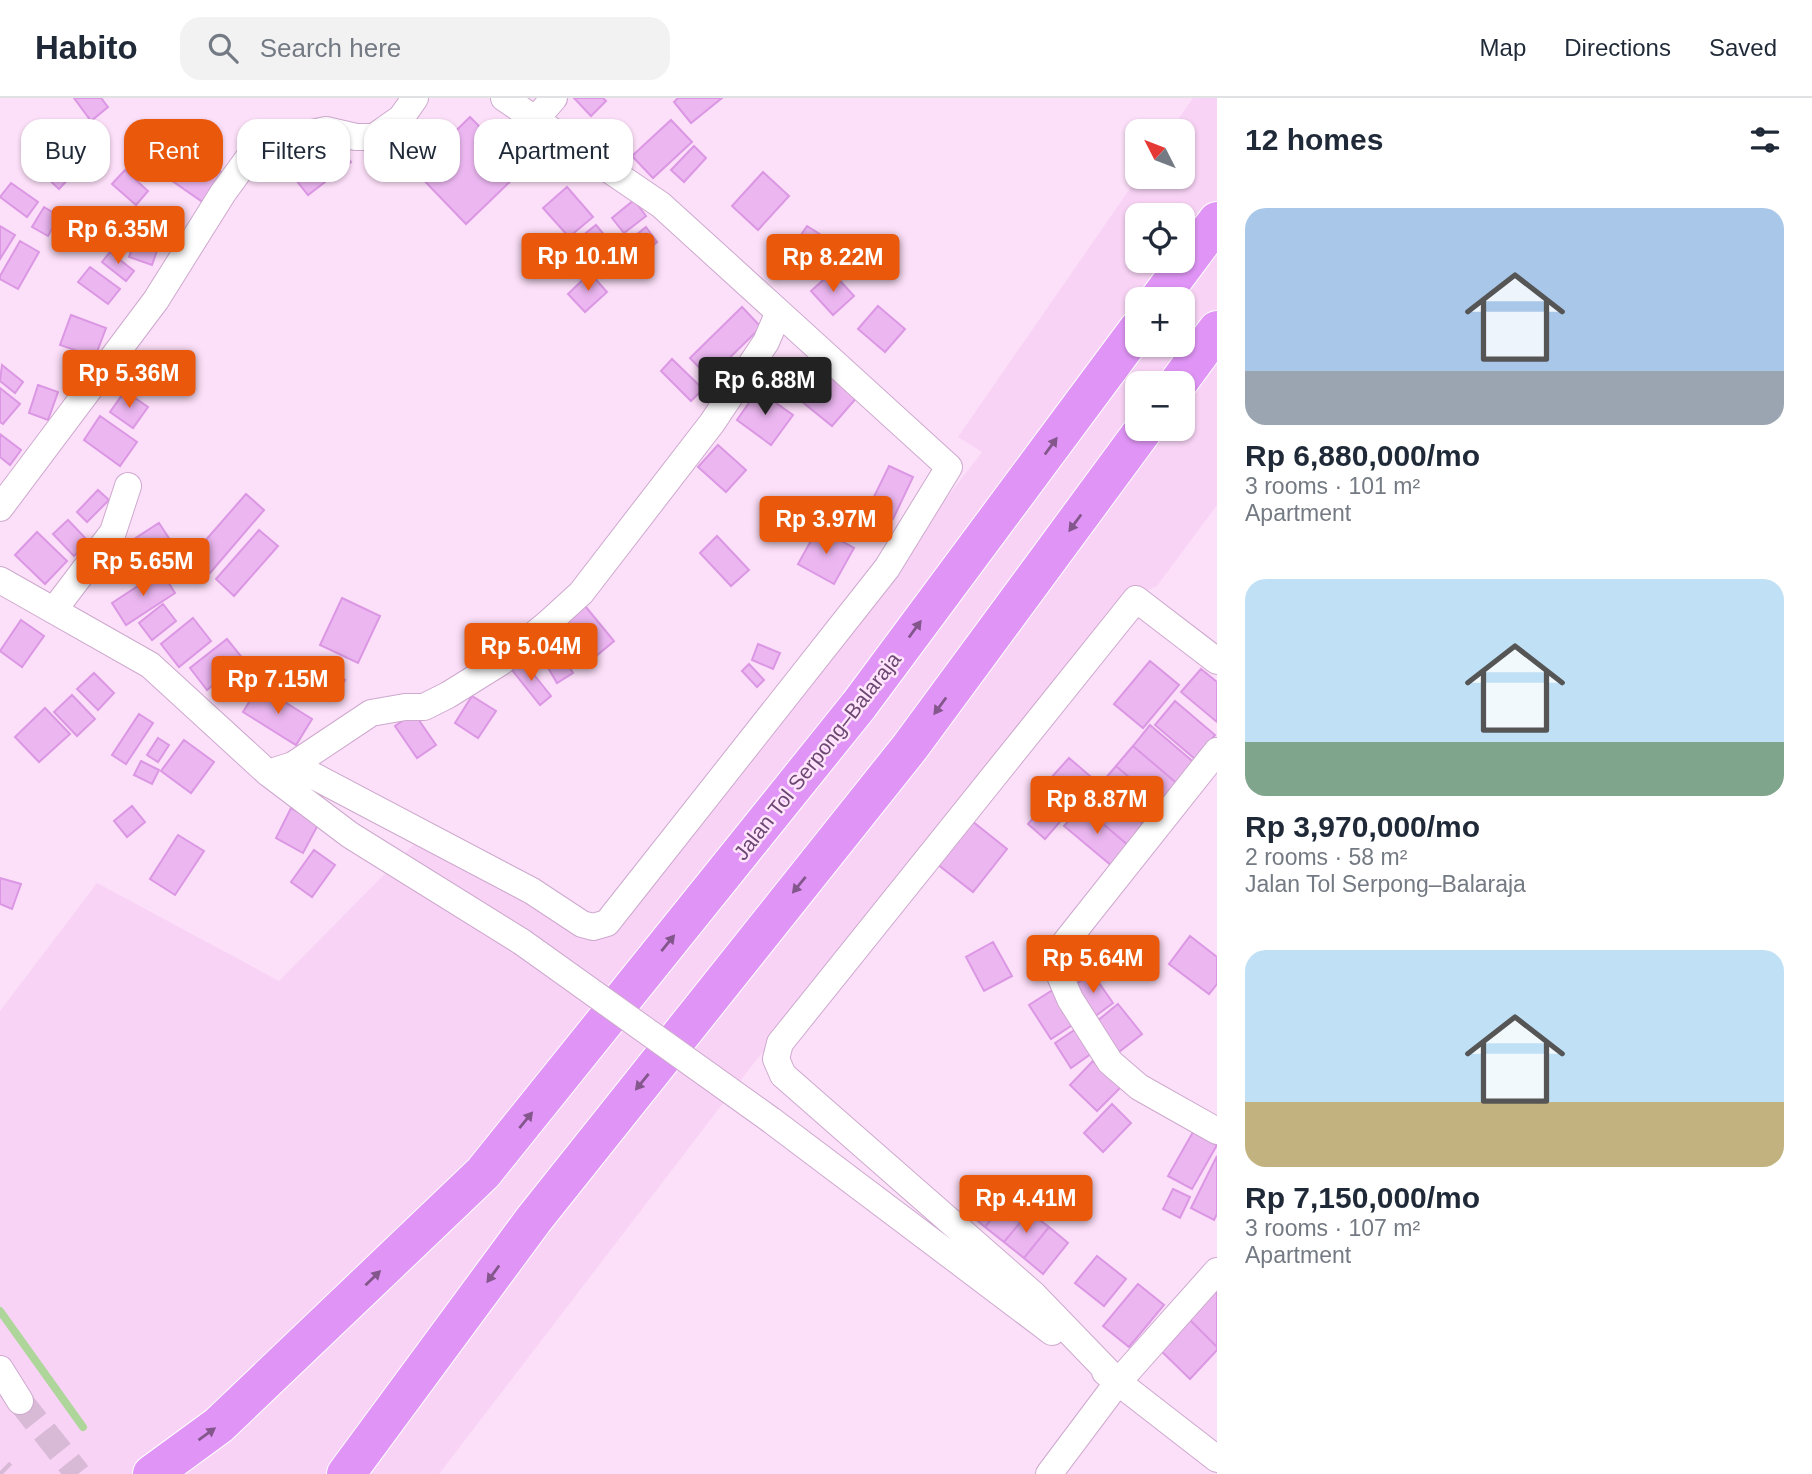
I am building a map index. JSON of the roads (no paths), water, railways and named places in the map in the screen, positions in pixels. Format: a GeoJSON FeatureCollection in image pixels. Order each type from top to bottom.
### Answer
{"type":"FeatureCollection","features":[{"type":"Feature","properties":{"kind":"highway"},"geometry":{"type":"LineString","coordinates":[[1168,287],[1217,221]]}},
{"type":"Feature","properties":{"kind":"highway"},"geometry":{"type":"LineString","coordinates":[[1187,371],[1217,330]]}},
{"type":"Feature","properties":{"kind":"highway","name":"Jalan Tol Serpong–Balaraja"},"geometry":{"type":"LineString","coordinates":[[152,1474],[219,1425],[483,1173],[859,705],[1125,346]]}},
{"type":"Feature","properties":{"kind":"highway"},"geometry":{"type":"LineString","coordinates":[[346,1474],[534,1219],[910,747],[1135,441]]}},
{"type":"Feature","properties":{"kind":"street"},"geometry":{"type":"LineString","coordinates":[[0,508],[156,300],[223,193],[258,145],[326,130],[356,137],[374,137],[401,118],[415,98]]}},
{"type":"Feature","properties":{"kind":"street"},"geometry":{"type":"LineString","coordinates":[[504,98],[536,119],[554,98]]}},
{"type":"Feature","properties":{"kind":"street"},"geometry":{"type":"LineString","coordinates":[[280,769],[533,891],[582,924],[593,927],[607,923],[887,568],[949,467],[661,205],[628,182]]}},
{"type":"Feature","properties":{"kind":"street"},"geometry":{"type":"LineString","coordinates":[[280,769],[371,713],[405,707],[424,707],[448,695],[501,662],[581,593],[732,394],[766,342],[778,314]]}},
{"type":"Feature","properties":{"kind":"street"},"geometry":{"type":"LineString","coordinates":[[54,610],[113,532],[128,486]]}},
{"type":"Feature","properties":{"kind":"street"},"geometry":{"type":"LineString","coordinates":[[0,580],[150,665],[280,769],[350,835],[522,942],[771,1120],[1217,1459]]}},
{"type":"Feature","properties":{"kind":"street"},"geometry":{"type":"LineString","coordinates":[[1118,1382],[1033,1294],[783,1075],[776,1059],[780,1043],[1136,599],[1217,661]]}},
{"type":"Feature","properties":{"kind":"street"},"geometry":{"type":"LineString","coordinates":[[1217,751],[1065,944],[1058,971],[1070,999],[1110,1062],[1139,1087],[1217,1131]]}},
{"type":"Feature","properties":{"kind":"street"},"geometry":{"type":"LineString","coordinates":[[1049,1474],[1118,1382],[1217,1271]]}},
{"type":"Feature","properties":{"kind":"street"},"geometry":{"type":"LineString","coordinates":[[0,1369],[20,1401]]}},
{"type":"Feature","properties":{"kind":"waterway"},"geometry":{"type":"LineString","coordinates":[[0,1311],[83,1427]]}},
{"type":"Feature","properties":{"kind":"tunnel"},"geometry":{"type":"LineString","coordinates":[[20,1401],[78,1474]]}},
{"type":"Feature","properties":{"kind":"tunnel"},"geometry":{"type":"LineString","coordinates":[[0,1471],[3,1474]]}}]}
